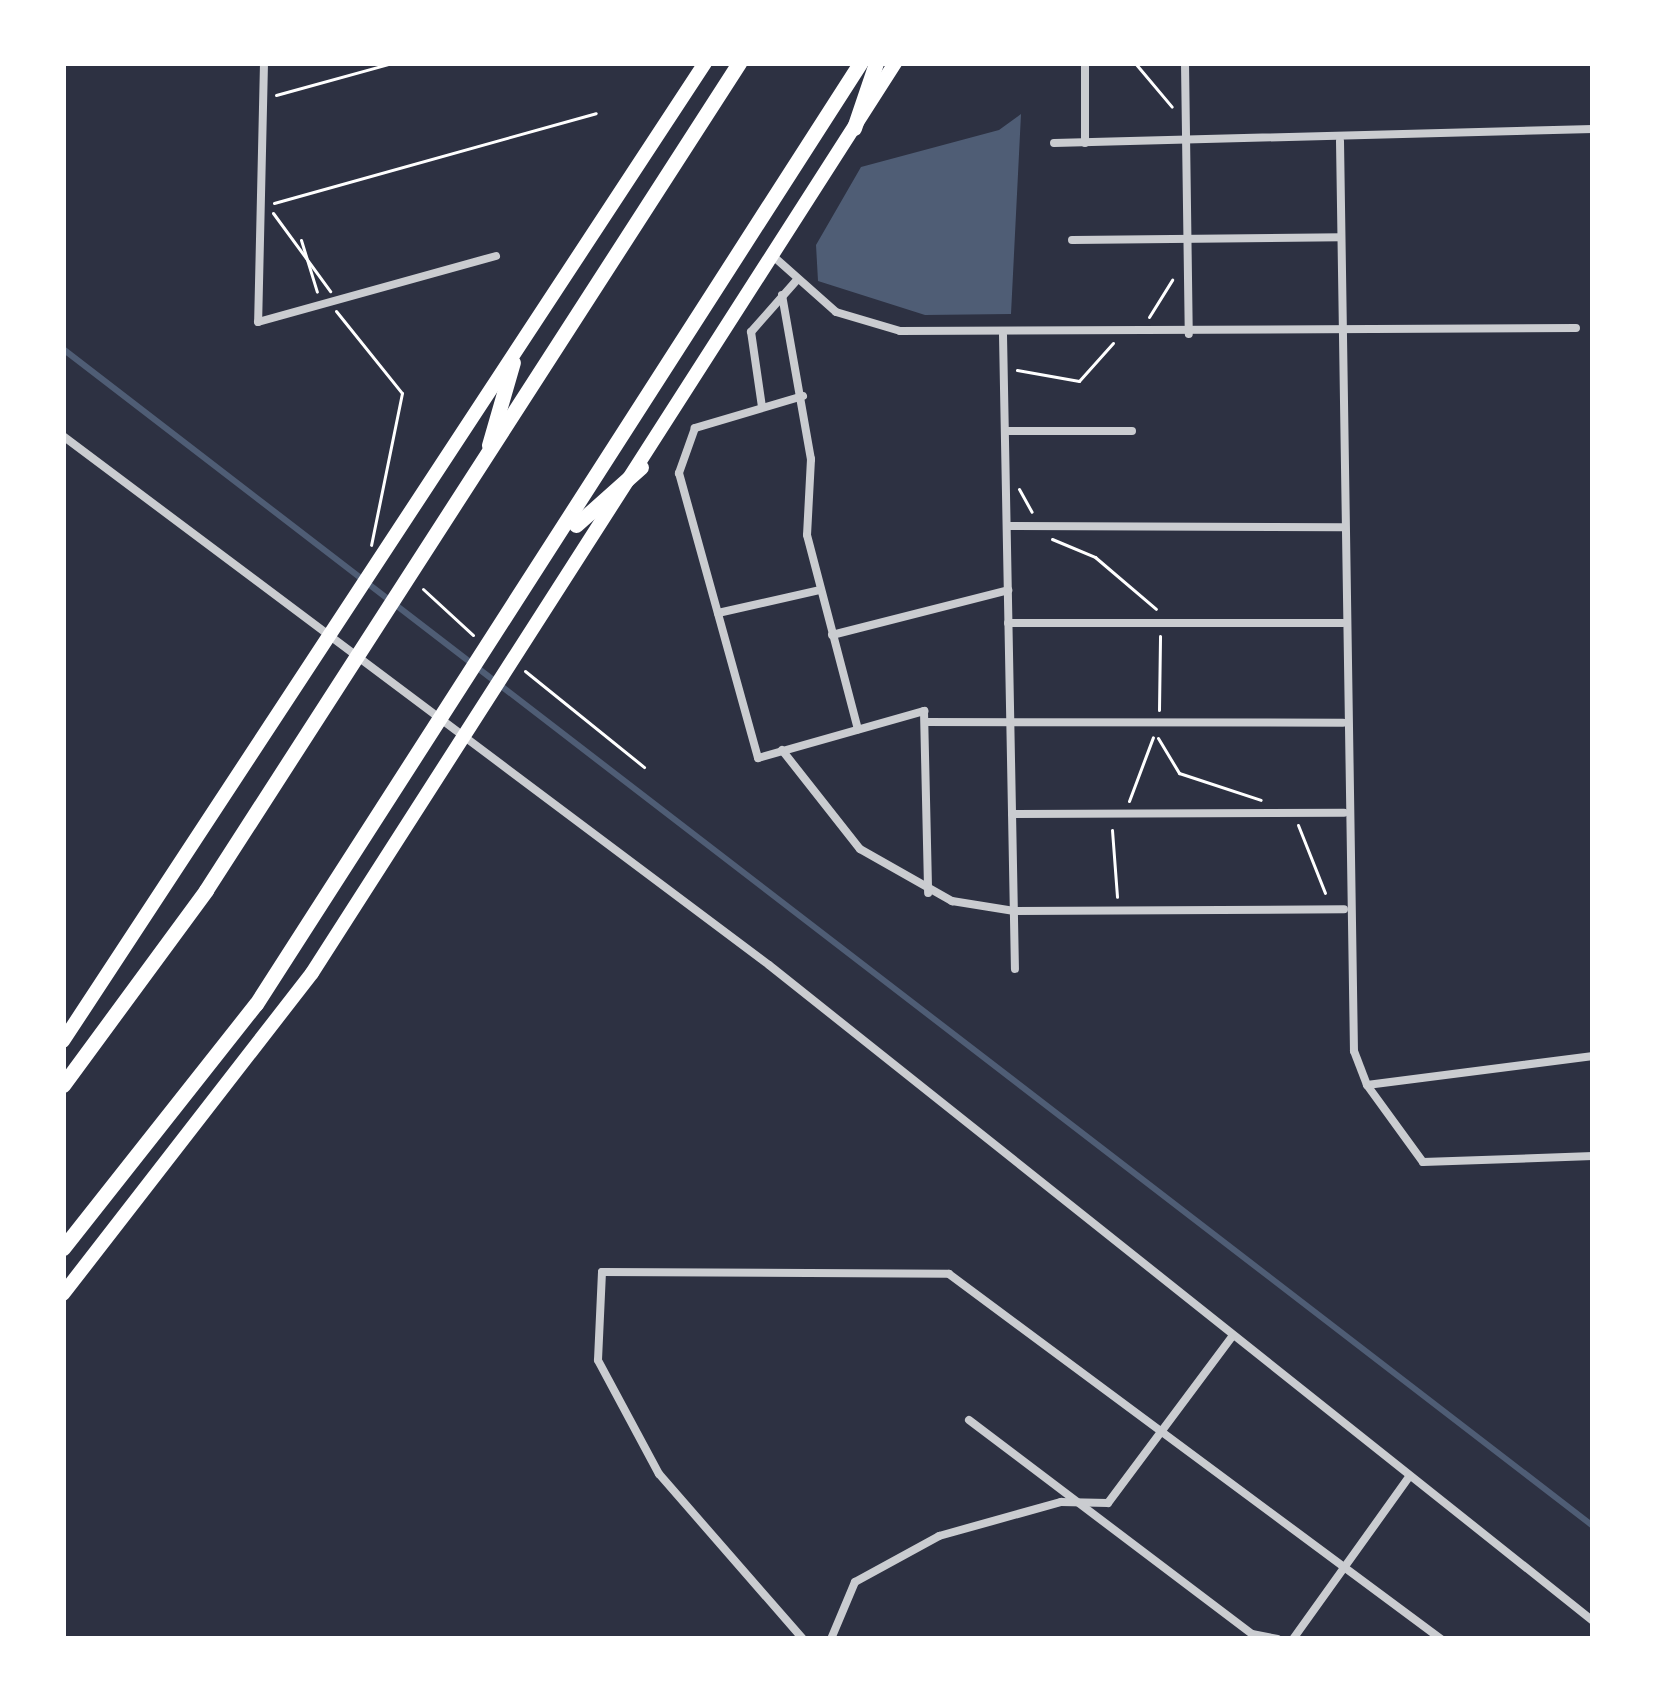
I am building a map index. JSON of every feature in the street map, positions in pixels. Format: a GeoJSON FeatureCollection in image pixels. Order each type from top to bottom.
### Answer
{"type":"FeatureCollection","features":[{"type":"Feature","properties":{"kind":"highway"},"geometry":{"type":"LineString","coordinates":[[63,1084],[142,986],[412,577],[739,63]]}},
{"type":"Feature","properties":{"kind":"highway"},"geometry":{"type":"LineString","coordinates":[[63,1248],[235,1034],[495,641],[860,63]]}},
{"type":"Feature","properties":{"kind":"highway"},"geometry":{"type":"LineString","coordinates":[[854,128],[876,63]]}},
{"type":"Feature","properties":{"kind":"highway"},"geometry":{"type":"LineString","coordinates":[[483,466],[513,362]]}},
{"type":"Feature","properties":{"kind":"highway"},"geometry":{"type":"LineString","coordinates":[[558,541],[640,466]]}},
{"type":"Feature","properties":{"kind":"main road"},"geometry":{"type":"LineString","coordinates":[[63,1041],[317,666],[705,63]]}},
{"type":"Feature","properties":{"kind":"main road"},"geometry":{"type":"LineString","coordinates":[[63,1294],[227,1096],[518,659],[895,63]]}},
{"type":"Feature","properties":{"kind":"street"},"geometry":{"type":"LineString","coordinates":[[264,63],[258,322],[496,256]]}},
{"type":"Feature","properties":{"kind":"street"},"geometry":{"type":"LineString","coordinates":[[1084,63],[1085,143]]}},
{"type":"Feature","properties":{"kind":"street"},"geometry":{"type":"LineString","coordinates":[[1185,63],[1189,334]]}},
{"type":"Feature","properties":{"kind":"street"},"geometry":{"type":"LineString","coordinates":[[1054,143],[1340,141],[1593,129]]}},
{"type":"Feature","properties":{"kind":"street"},"geometry":{"type":"LineString","coordinates":[[1340,141],[1348,1020],[1367,1085],[1423,1162],[1593,1156]]}},
{"type":"Feature","properties":{"kind":"street"},"geometry":{"type":"LineString","coordinates":[[1072,240],[1341,238]]}},
{"type":"Feature","properties":{"kind":"street"},"geometry":{"type":"LineString","coordinates":[[773,256],[796,280],[879,328],[1003,335],[1576,328]]}},
{"type":"Feature","properties":{"kind":"street"},"geometry":{"type":"LineString","coordinates":[[762,407],[748,343],[796,280]]}},
{"type":"Feature","properties":{"kind":"street"},"geometry":{"type":"LineString","coordinates":[[782,295],[802,396],[807,535],[858,729]]}},
{"type":"Feature","properties":{"kind":"street"},"geometry":{"type":"LineString","coordinates":[[1003,335],[1015,968]]}},
{"type":"Feature","properties":{"kind":"street"},"geometry":{"type":"LineString","coordinates":[[802,396],[695,428],[677,452],[758,758],[924,711],[928,893]]}},
{"type":"Feature","properties":{"kind":"street"},"geometry":{"type":"LineString","coordinates":[[1005,431],[1132,431]]}},
{"type":"Feature","properties":{"kind":"street"},"geometry":{"type":"LineString","coordinates":[[63,436],[769,964],[1231,1338],[1593,1622]]}},
{"type":"Feature","properties":{"kind":"street"},"geometry":{"type":"LineString","coordinates":[[1006,526],[1342,527]]}},
{"type":"Feature","properties":{"kind":"street"},"geometry":{"type":"LineString","coordinates":[[718,613],[820,590]]}},
{"type":"Feature","properties":{"kind":"street"},"geometry":{"type":"LineString","coordinates":[[832,635],[1008,590]]}},
{"type":"Feature","properties":{"kind":"street"},"geometry":{"type":"LineString","coordinates":[[1008,623],[1343,622]]}},
{"type":"Feature","properties":{"kind":"street"},"geometry":{"type":"LineString","coordinates":[[925,722],[1343,723]]}},
{"type":"Feature","properties":{"kind":"street"},"geometry":{"type":"LineString","coordinates":[[782,750],[860,849],[928,893],[1014,911],[1344,909]]}},
{"type":"Feature","properties":{"kind":"street"},"geometry":{"type":"LineString","coordinates":[[1012,814],[1344,813]]}},
{"type":"Feature","properties":{"kind":"street"},"geometry":{"type":"LineString","coordinates":[[1367,1085],[1593,1056]]}},
{"type":"Feature","properties":{"kind":"street"},"geometry":{"type":"LineString","coordinates":[[803,1639],[659,1474],[598,1360],[602,1272],[949,1274],[1159,1439],[1342,1564],[1441,1639]]}},
{"type":"Feature","properties":{"kind":"street"},"geometry":{"type":"LineString","coordinates":[[831,1639],[855,1582],[939,1536],[1078,1503],[1108,1503],[1231,1338]]}},
{"type":"Feature","properties":{"kind":"street"},"geometry":{"type":"LineString","coordinates":[[969,1420],[1252,1634],[1278,1639]]}},
{"type":"Feature","properties":{"kind":"street"},"geometry":{"type":"LineString","coordinates":[[1293,1639],[1342,1564],[1409,1477]]}},
{"type":"Feature","properties":{"kind":"path"},"geometry":{"type":"LineString","coordinates":[[263,99],[392,63]]}},
{"type":"Feature","properties":{"kind":"path"},"geometry":{"type":"LineString","coordinates":[[1135,63],[1186,119]]}},
{"type":"Feature","properties":{"kind":"path"},"geometry":{"type":"LineString","coordinates":[[260,207],[596,113]]}},
{"type":"Feature","properties":{"kind":"path"},"geometry":{"type":"LineString","coordinates":[[301,239],[324,304],[340,322]]}},
{"type":"Feature","properties":{"kind":"path"},"geometry":{"type":"LineString","coordinates":[[1004,367],[1079,381],[1133,334],[1188,266]]}},
{"type":"Feature","properties":{"kind":"path"},"geometry":{"type":"LineString","coordinates":[[1005,445],[1041,526],[1145,596],[1160,623],[1157,722],[1119,813],[1114,910]]}},
{"type":"Feature","properties":{"kind":"water"},"geometry":{"type":"Polygon","coordinates":[[[1021,114],[1011,314],[925,315],[818,281],[816,245],[861,167],[999,130],[1021,114]]]}},
{"type":"Feature","properties":{"kind":"waterway"},"geometry":{"type":"LineString","coordinates":[[63,349],[1593,1526]]}}]}
